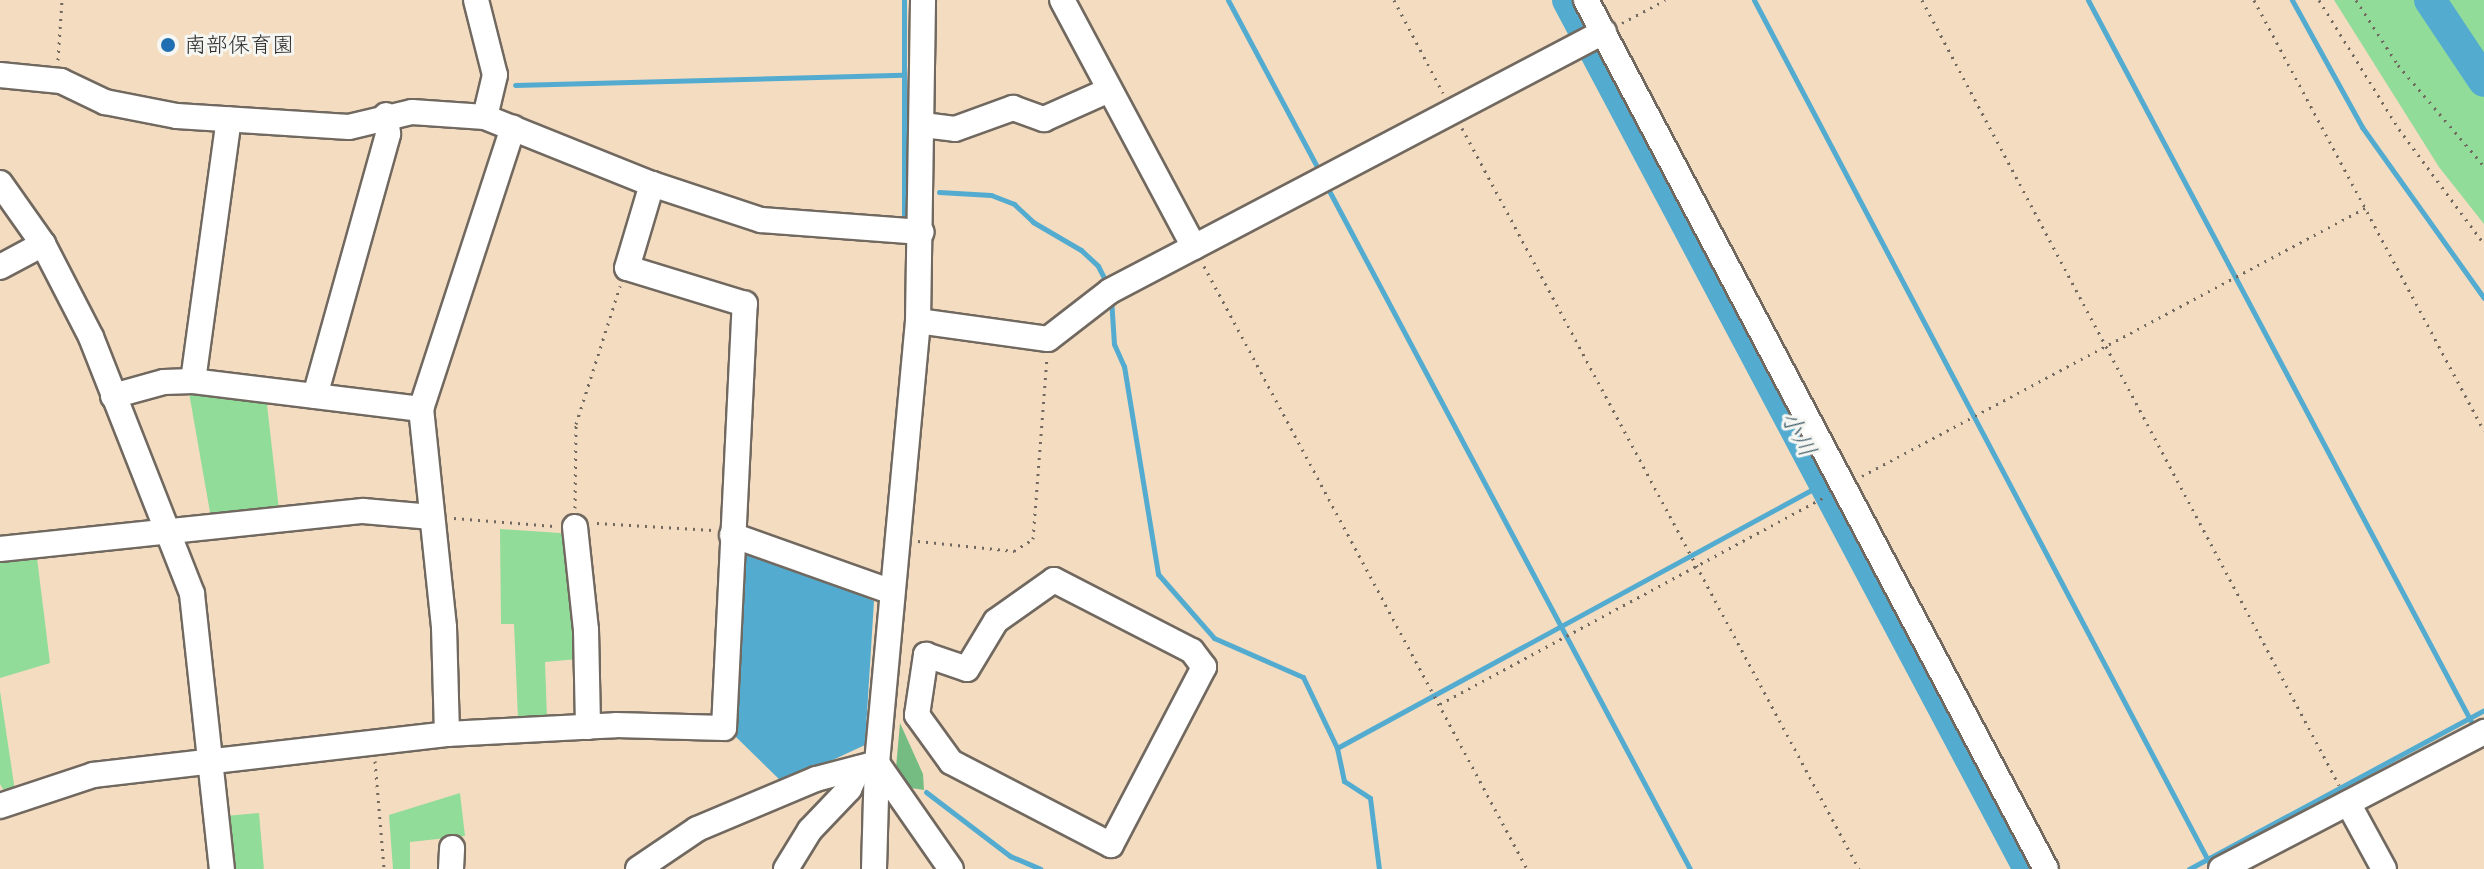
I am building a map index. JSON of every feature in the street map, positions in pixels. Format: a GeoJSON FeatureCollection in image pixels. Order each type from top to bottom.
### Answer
{"type":"FeatureCollection","features":[{"type":"Feature","properties":{"kind":"street"},"geometry":{"type":"LineString","coordinates":[[476,0],[495,75],[485,117]]}},
{"type":"Feature","properties":{"kind":"street"},"geometry":{"type":"LineString","coordinates":[[874,869],[868,765],[885,672],[918,321],[922,232],[923,0]]}},
{"type":"Feature","properties":{"kind":"street"},"geometry":{"type":"LineString","coordinates":[[1062,0],[1194,247]]}},
{"type":"Feature","properties":{"kind":"street"},"geometry":{"type":"LineString","coordinates":[[1586,0],[2046,869]]}},
{"type":"Feature","properties":{"kind":"street"},"geometry":{"type":"LineString","coordinates":[[918,321],[1048,339],[1110,291],[1604,32]]}},
{"type":"Feature","properties":{"kind":"street"},"geometry":{"type":"LineString","coordinates":[[0,75],[54,80],[105,102],[229,119],[349,127],[386,115],[485,117],[652,184],[761,220],[922,232]]}},
{"type":"Feature","properties":{"kind":"street"},"geometry":{"type":"LineString","coordinates":[[923,125],[955,129],[1013,108],[1044,119],[1109,90]]}},
{"type":"Feature","properties":{"kind":"street"},"geometry":{"type":"LineString","coordinates":[[315,396],[388,134],[386,115]]}},
{"type":"Feature","properties":{"kind":"street"},"geometry":{"type":"LineString","coordinates":[[193,381],[229,119]]}},
{"type":"Feature","properties":{"kind":"street"},"geometry":{"type":"LineString","coordinates":[[447,734],[444,627],[421,409],[513,128]]}},
{"type":"Feature","properties":{"kind":"street"},"geometry":{"type":"LineString","coordinates":[[0,183],[43,244],[91,337],[192,594],[222,869]]}},
{"type":"Feature","properties":{"kind":"street"},"geometry":{"type":"LineString","coordinates":[[0,806],[93,775],[447,734],[588,727],[724,728],[732,535],[744,393],[745,304],[627,268],[652,184]]}},
{"type":"Feature","properties":{"kind":"street"},"geometry":{"type":"LineString","coordinates":[[0,267],[43,244]]}},
{"type":"Feature","properties":{"kind":"street"},"geometry":{"type":"LineString","coordinates":[[113,396],[164,382],[193,381],[421,409]]}},
{"type":"Feature","properties":{"kind":"street"},"geometry":{"type":"LineString","coordinates":[[0,549],[363,511],[432,517]]}},
{"type":"Feature","properties":{"kind":"street"},"geometry":{"type":"LineString","coordinates":[[575,527],[586,630],[588,727]]}},
{"type":"Feature","properties":{"kind":"street"},"geometry":{"type":"LineString","coordinates":[[732,535],[892,592]]}},
{"type":"Feature","properties":{"kind":"street"},"geometry":{"type":"LineString","coordinates":[[1054,580],[1192,651],[1204,667],[1111,845],[951,762],[917,715],[922,678],[926,655],[967,669],[996,621],[1054,580]]}},
{"type":"Feature","properties":{"kind":"street"},"geometry":{"type":"LineString","coordinates":[[885,672],[922,678]]}},
{"type":"Feature","properties":{"kind":"street"},"geometry":{"type":"LineString","coordinates":[[2221,869],[2484,732]]}},
{"type":"Feature","properties":{"kind":"street"},"geometry":{"type":"LineString","coordinates":[[638,869],[697,829],[816,779],[868,765]]}},
{"type":"Feature","properties":{"kind":"street"},"geometry":{"type":"LineString","coordinates":[[786,869],[810,830],[868,765]]}},
{"type":"Feature","properties":{"kind":"street"},"geometry":{"type":"LineString","coordinates":[[868,765],[951,869]]}},
{"type":"Feature","properties":{"kind":"street"},"geometry":{"type":"LineString","coordinates":[[2348,803],[2384,869]]}},
{"type":"Feature","properties":{"kind":"path"},"geometry":{"type":"LineString","coordinates":[[54,80],[64,27],[62,0]]}},
{"type":"Feature","properties":{"kind":"path"},"geometry":{"type":"LineString","coordinates":[[1394,0],[1859,869]]}},
{"type":"Feature","properties":{"kind":"path"},"geometry":{"type":"LineString","coordinates":[[1604,32],[1665,0]]}},
{"type":"Feature","properties":{"kind":"path"},"geometry":{"type":"LineString","coordinates":[[1922,0],[2348,803]]}},
{"type":"Feature","properties":{"kind":"path"},"geometry":{"type":"LineString","coordinates":[[2254,0],[2484,430]]}},
{"type":"Feature","properties":{"kind":"path"},"geometry":{"type":"LineString","coordinates":[[2319,0],[2399,129],[2484,244]]}},
{"type":"Feature","properties":{"kind":"path"},"geometry":{"type":"LineString","coordinates":[[2356,0],[2398,65],[2484,166]]}},
{"type":"Feature","properties":{"kind":"path"},"geometry":{"type":"LineString","coordinates":[[1440,704],[2365,208]]}},
{"type":"Feature","properties":{"kind":"path"},"geometry":{"type":"LineString","coordinates":[[1194,247],[1527,869]]}},
{"type":"Feature","properties":{"kind":"path"},"geometry":{"type":"LineString","coordinates":[[575,527],[576,424],[627,268]]}},
{"type":"Feature","properties":{"kind":"path"},"geometry":{"type":"LineString","coordinates":[[898,539],[1014,551],[1033,539],[1048,339]]}},
{"type":"Feature","properties":{"kind":"path"},"geometry":{"type":"LineString","coordinates":[[432,517],[575,527],[595,523],[732,535]]}},
{"type":"Feature","properties":{"kind":"path"},"geometry":{"type":"LineString","coordinates":[[373,744],[384,869]]}},
{"type":"Feature","properties":{"kind":"green space"},"geometry":{"type":"Polygon","coordinates":[[[2334,0],[2484,0],[2484,224],[2439,167],[2334,0]]]}},
{"type":"Feature","properties":{"kind":"green space"},"geometry":{"type":"Polygon","coordinates":[[[188,387],[266,396],[279,510],[211,518],[188,387]]]}},
{"type":"Feature","properties":{"kind":"green space"},"geometry":{"type":"Polygon","coordinates":[[[500,529],[560,533],[566,539],[578,659],[545,662],[547,718],[518,719],[514,624],[501,624],[500,529]]]}},
{"type":"Feature","properties":{"kind":"green space"},"geometry":{"type":"Polygon","coordinates":[[[36,550],[50,663],[0,678],[0,556],[36,550]]]}},
{"type":"Feature","properties":{"kind":"green space"},"geometry":{"type":"Polygon","coordinates":[[[0,691],[15,791],[6,794],[0,784],[0,691]]]}},
{"type":"Feature","properties":{"kind":"green space"},"geometry":{"type":"Polygon","coordinates":[[[900,723],[923,774],[924,790],[911,788],[896,768],[900,723]]]}},
{"type":"Feature","properties":{"kind":"green space"},"geometry":{"type":"Polygon","coordinates":[[[460,793],[465,836],[410,842],[410,869],[393,869],[389,815],[460,793]]]}},
{"type":"Feature","properties":{"kind":"green space"},"geometry":{"type":"Polygon","coordinates":[[[259,813],[264,869],[230,869],[225,816],[259,813]]]}},
{"type":"Feature","properties":{"kind":"water"},"geometry":{"type":"Polygon","coordinates":[[[746,548],[874,601],[865,745],[783,783],[736,737],[746,548]]]}},
{"type":"Feature","properties":{"kind":"waterway"},"geometry":{"type":"LineString","coordinates":[[904,0],[904,220]]}},
{"type":"Feature","properties":{"kind":"waterway"},"geometry":{"type":"LineString","coordinates":[[1228,0],[1320,172]]}},
{"type":"Feature","properties":{"kind":"waterway","name":"小川"},"geometry":{"type":"LineString","coordinates":[[1568,0],[2029,869]]}},
{"type":"Feature","properties":{"kind":"waterway"},"geometry":{"type":"LineString","coordinates":[[1754,0],[2212,868]]}},
{"type":"Feature","properties":{"kind":"waterway"},"geometry":{"type":"LineString","coordinates":[[2088,0],[2474,727]]}},
{"type":"Feature","properties":{"kind":"waterway"},"geometry":{"type":"LineString","coordinates":[[2292,0],[2362,127],[2484,298]]}},
{"type":"Feature","properties":{"kind":"waterway"},"geometry":{"type":"LineString","coordinates":[[2430,0],[2484,81]]}},
{"type":"Feature","properties":{"kind":"waterway"},"geometry":{"type":"LineString","coordinates":[[515,85],[903,75]]}},
{"type":"Feature","properties":{"kind":"waterway"},"geometry":{"type":"LineString","coordinates":[[1326,185],[1690,869]]}},
{"type":"Feature","properties":{"kind":"waterway"},"geometry":{"type":"LineString","coordinates":[[939,192],[991,195],[1014,204],[1033,222],[1081,250],[1098,266],[1107,284]]}},
{"type":"Feature","properties":{"kind":"waterway"},"geometry":{"type":"LineString","coordinates":[[1111,298],[1114,344],[1124,366],[1158,574],[1214,638],[1303,677],[1337,748],[1344,781],[1370,798],[1379,869]]}},
{"type":"Feature","properties":{"kind":"waterway"},"geometry":{"type":"LineString","coordinates":[[1337,748],[1824,483]]}},
{"type":"Feature","properties":{"kind":"waterway"},"geometry":{"type":"LineString","coordinates":[[2189,869],[2484,710]]}},
{"type":"Feature","properties":{"kind":"waterway"},"geometry":{"type":"LineString","coordinates":[[926,792],[1010,856],[1040,869]]}},
{"type":"Feature","properties":{"kind":"place","name":"南部保育園"},"geometry":{"type":"Point","coordinates":[168,45]}}]}
